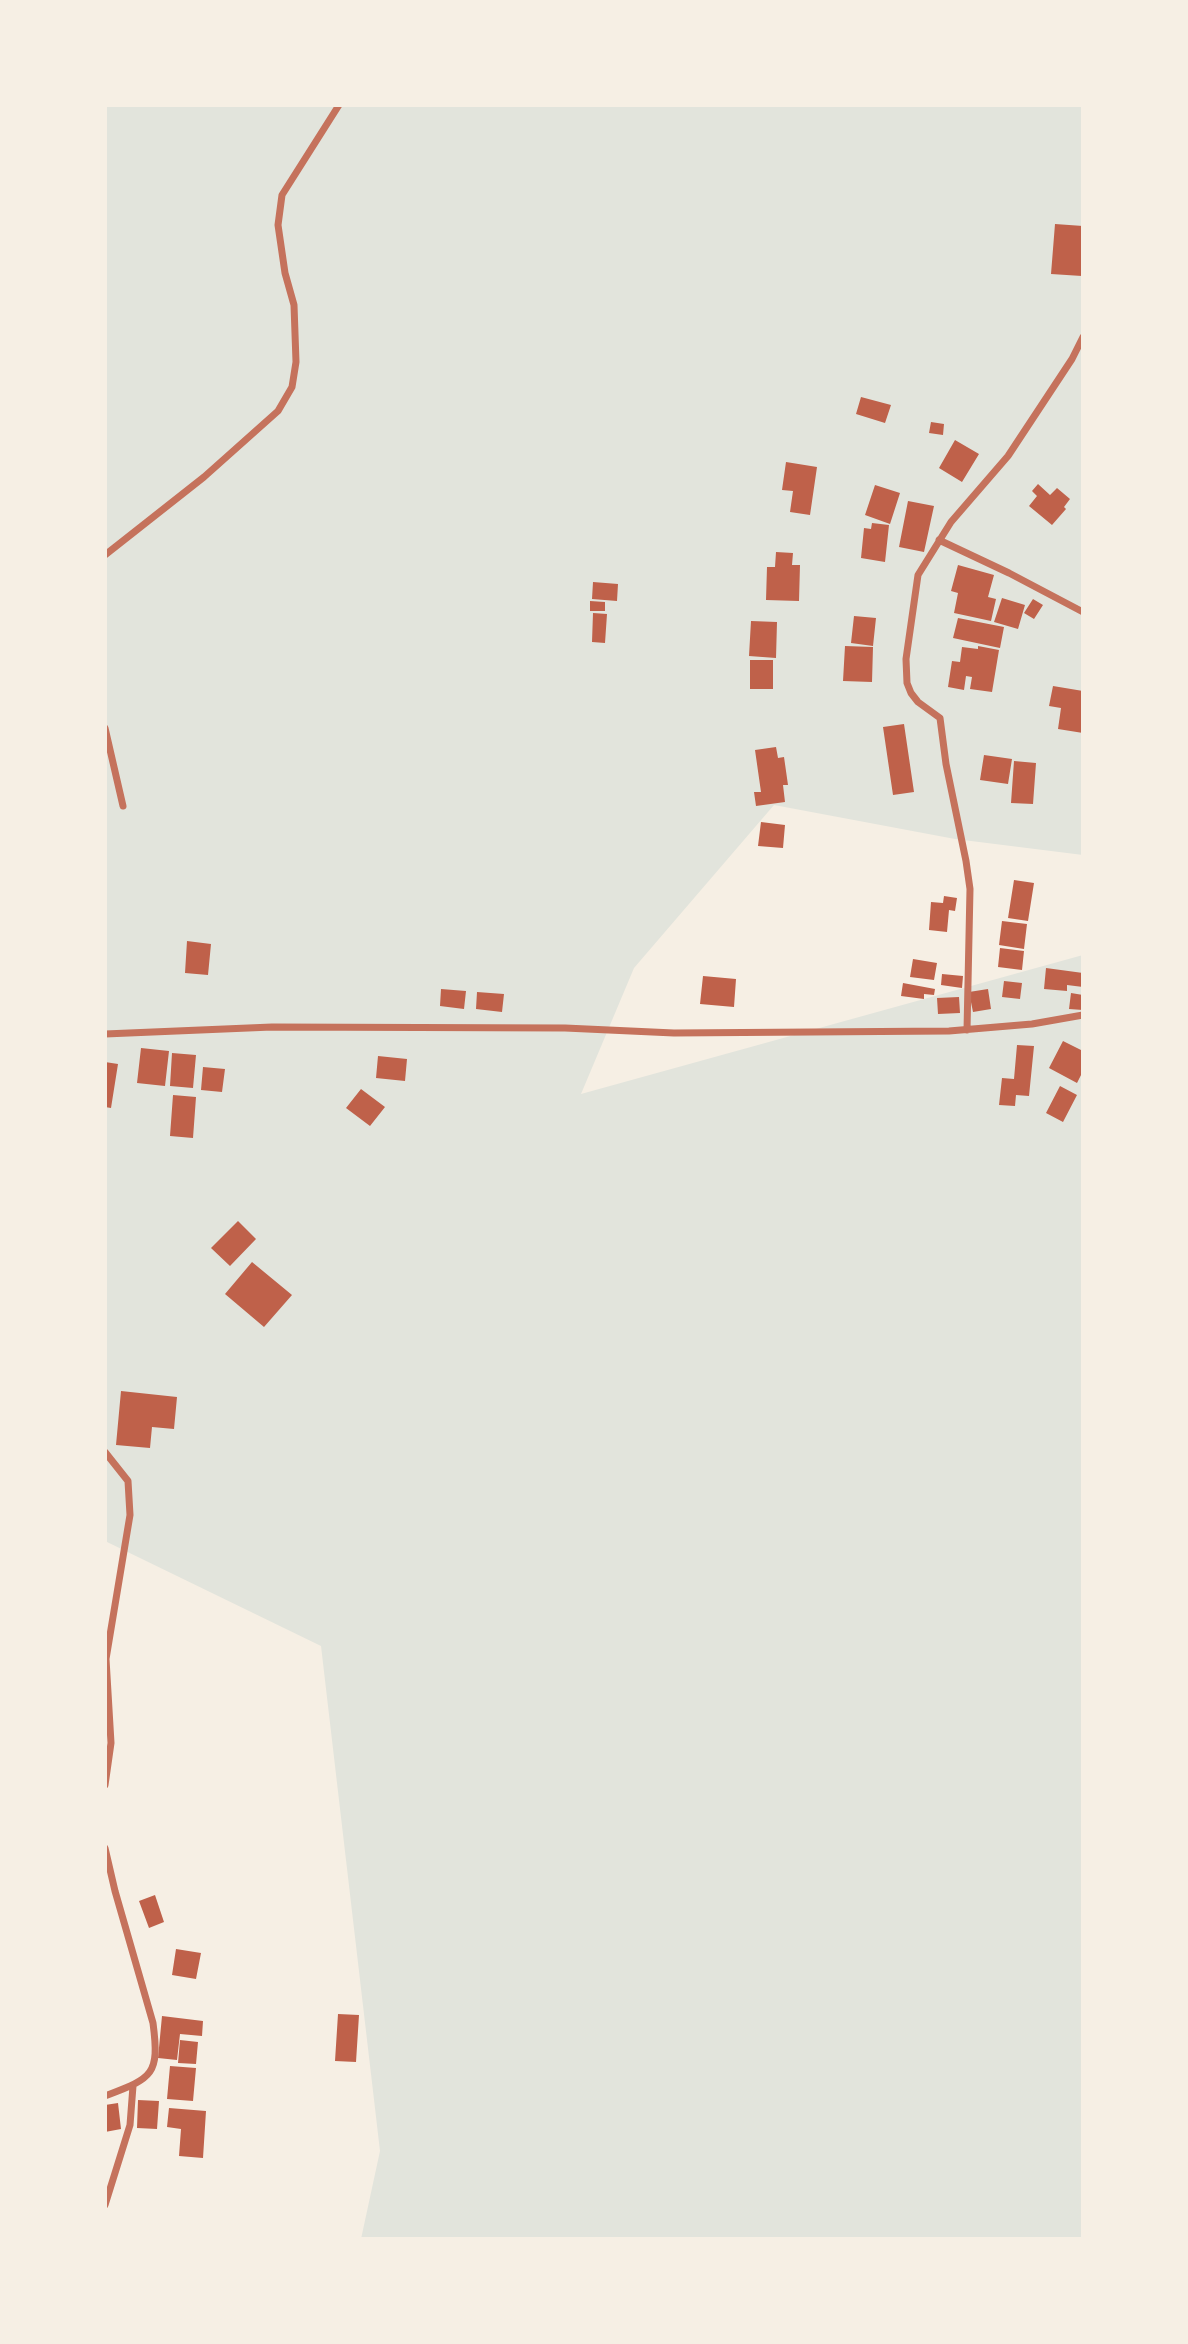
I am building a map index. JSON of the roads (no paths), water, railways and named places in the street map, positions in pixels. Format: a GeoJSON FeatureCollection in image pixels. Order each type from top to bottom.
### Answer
{"type":"FeatureCollection","features":[{"type":"Feature","properties":{"kind":"street"},"geometry":{"type":"LineString","coordinates":[[105,555],[204,477],[278,411],[292,387],[296,362],[294,305],[285,273],[278,225],[282,195],[339,105]]}},
{"type":"Feature","properties":{"kind":"street"},"geometry":{"type":"LineString","coordinates":[[967,1030],[970,889],[966,861],[946,764],[940,718],[918,702],[907,683],[906,659],[918,575],[939,540],[968,501],[1008,456],[1072,359],[1083,337]]}},
{"type":"Feature","properties":{"kind":"street"},"geometry":{"type":"LineString","coordinates":[[939,540],[1083,612]]}},
{"type":"Feature","properties":{"kind":"street"},"geometry":{"type":"LineString","coordinates":[[105,727],[123,806]]}},
{"type":"Feature","properties":{"kind":"street"},"geometry":{"type":"LineString","coordinates":[[105,1034],[272,1027],[565,1028],[674,1033],[967,1030],[1032,1024],[1083,1015]]}},
{"type":"Feature","properties":{"kind":"street"},"geometry":{"type":"LineString","coordinates":[[105,1452],[128,1482],[130,1515],[107,1649],[111,1743],[105,1785]]}},
{"type":"Feature","properties":{"kind":"street"},"geometry":{"type":"LineString","coordinates":[[105,1848],[153,2023],[156,2045],[155,2060],[149,2076],[133,2086],[105,2096]]}},
{"type":"Feature","properties":{"kind":"street"},"geometry":{"type":"LineString","coordinates":[[105,2204],[130,2125],[133,2086]]}}]}
